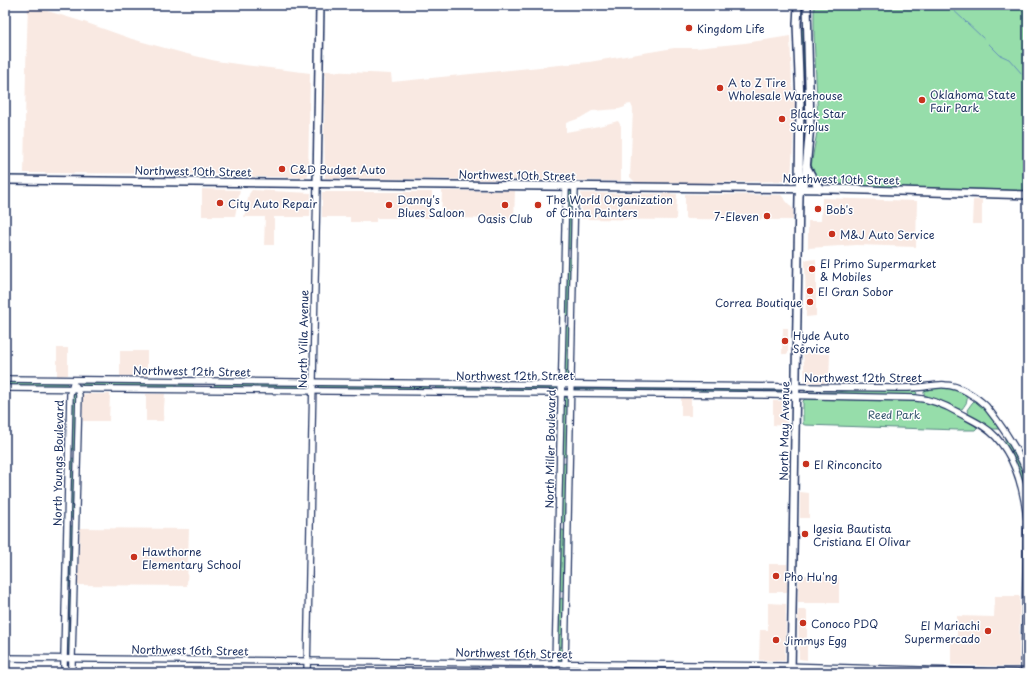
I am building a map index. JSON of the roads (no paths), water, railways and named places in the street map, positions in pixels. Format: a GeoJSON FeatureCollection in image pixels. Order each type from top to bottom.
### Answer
{"type":"FeatureCollection","features":[{"type":"Feature","properties":{"kind":"main road","name":"North Villa Avenue"},"geometry":{"type":"LineString","coordinates":[[317,184],[320,5]]}},
{"type":"Feature","properties":{"kind":"main road","name":"North May Avenue"},"geometry":{"type":"LineString","coordinates":[[791,670],[800,189],[800,90],[797,24],[798,5]]}},
{"type":"Feature","properties":{"kind":"main road","name":"North May Avenue"},"geometry":{"type":"LineString","coordinates":[[800,189],[804,181],[810,126],[807,5]]}},
{"type":"Feature","properties":{"kind":"main road"},"geometry":{"type":"LineString","coordinates":[[800,125],[810,126]]}},
{"type":"Feature","properties":{"kind":"main road"},"geometry":{"type":"LineString","coordinates":[[806,166],[820,189]]}},
{"type":"Feature","properties":{"kind":"main road","name":"Northwest 10th Street"},"geometry":{"type":"LineString","coordinates":[[5,180],[820,189],[1028,195]]}},
{"type":"Feature","properties":{"kind":"street","name":"North Villa Avenue"},"geometry":{"type":"LineString","coordinates":[[307,673],[317,184]]}},
{"type":"Feature","properties":{"kind":"street","name":"North Miller Boulevard"},"geometry":{"type":"LineString","coordinates":[[555,664],[566,186]]}},
{"type":"Feature","properties":{"kind":"street","name":"North Miller Boulevard"},"geometry":{"type":"LineString","coordinates":[[565,664],[575,186]]}},
{"type":"Feature","properties":{"kind":"street","name":"Northwest 12th Street"},"geometry":{"type":"LineString","coordinates":[[5,379],[912,388],[950,385],[981,401],[991,412],[1006,433],[1022,460],[1028,475]]}},
{"type":"Feature","properties":{"kind":"street","name":"North Youngs Boulevard"},"geometry":{"type":"LineString","coordinates":[[68,673],[64,666],[64,658],[70,394],[74,389],[74,380]]}},
{"type":"Feature","properties":{"kind":"street","name":"Northwest 12th Street"},"geometry":{"type":"LineString","coordinates":[[5,388],[796,396],[916,398],[930,400],[950,408],[980,425],[995,437],[1004,448],[1017,473],[1027,520],[1024,673]]}},
{"type":"Feature","properties":{"kind":"street","name":"North Youngs Boulevard"},"geometry":{"type":"LineString","coordinates":[[68,673],[72,666],[79,395],[74,389]]}},
{"type":"Feature","properties":{"kind":"street","name":"Northwest 16th Street"},"geometry":{"type":"LineString","coordinates":[[5,658],[565,664],[791,670],[1024,673]]}},
{"type":"Feature","properties":{"kind":"waterway"},"geometry":{"type":"LineString","coordinates":[[948,5],[983,38]]}},
{"type":"Feature","properties":{"kind":"waterway"},"geometry":{"type":"LineString","coordinates":[[989,44],[1000,55],[1009,59],[1022,74]]}},
{"type":"Feature","properties":{"kind":"place","name":"Kingdom Life"},"geometry":{"type":"Point","coordinates":[689,28]}},
{"type":"Feature","properties":{"kind":"place","name":"A to Z Tire Wholesale Warehouse"},"geometry":{"type":"Point","coordinates":[720,88]}},
{"type":"Feature","properties":{"kind":"place","name":"Oklahoma State Fair Park"},"geometry":{"type":"Point","coordinates":[922,100]}},
{"type":"Feature","properties":{"kind":"place","name":"Black Star Surplus"},"geometry":{"type":"Point","coordinates":[782,119]}},
{"type":"Feature","properties":{"kind":"place","name":"C&D Budget Auto"},"geometry":{"type":"Point","coordinates":[282,169]}},
{"type":"Feature","properties":{"kind":"place","name":"City Auto Repair"},"geometry":{"type":"Point","coordinates":[220,203]}},
{"type":"Feature","properties":{"kind":"place","name":"Danny's Blues Saloon"},"geometry":{"type":"Point","coordinates":[389,205]}},
{"type":"Feature","properties":{"kind":"place","name":"Oasis Club"},"geometry":{"type":"Point","coordinates":[505,205]}},
{"type":"Feature","properties":{"kind":"place","name":"The World Organization of China Painters"},"geometry":{"type":"Point","coordinates":[538,205]}},
{"type":"Feature","properties":{"kind":"place","name":"Bob's"},"geometry":{"type":"Point","coordinates":[818,209]}},
{"type":"Feature","properties":{"kind":"place","name":"7-Eleven"},"geometry":{"type":"Point","coordinates":[767,216]}},
{"type":"Feature","properties":{"kind":"place","name":"M&J Auto Service"},"geometry":{"type":"Point","coordinates":[832,234]}},
{"type":"Feature","properties":{"kind":"place","name":"El Primo Supermarket & Mobiles"},"geometry":{"type":"Point","coordinates":[812,269]}},
{"type":"Feature","properties":{"kind":"place","name":"El Gran Sobor"},"geometry":{"type":"Point","coordinates":[810,291]}},
{"type":"Feature","properties":{"kind":"place","name":"Correa Boutique"},"geometry":{"type":"Point","coordinates":[810,302]}},
{"type":"Feature","properties":{"kind":"place","name":"Hyde Auto Service"},"geometry":{"type":"Point","coordinates":[785,341]}},
{"type":"Feature","properties":{"kind":"place","name":"El Rinconcito"},"geometry":{"type":"Point","coordinates":[806,464]}},
{"type":"Feature","properties":{"kind":"place","name":"Igesia Bautista Cristiana El Olivar"},"geometry":{"type":"Point","coordinates":[805,534]}},
{"type":"Feature","properties":{"kind":"place","name":"Hawthorne Elementary School"},"geometry":{"type":"Point","coordinates":[134,557]}},
{"type":"Feature","properties":{"kind":"place","name":"Pho Hu'ng"},"geometry":{"type":"Point","coordinates":[776,576]}},
{"type":"Feature","properties":{"kind":"place","name":"Conoco PDQ"},"geometry":{"type":"Point","coordinates":[803,623]}},
{"type":"Feature","properties":{"kind":"place","name":"El Mariachi Supermercado"},"geometry":{"type":"Point","coordinates":[988,631]}},
{"type":"Feature","properties":{"kind":"place","name":"Jimmys Egg"},"geometry":{"type":"Point","coordinates":[776,640]}},
{"type":"Feature","properties":{"kind":"park label","name":"Reed Park"},"geometry":{"type":"Point","coordinates":[894,414]}}]}
